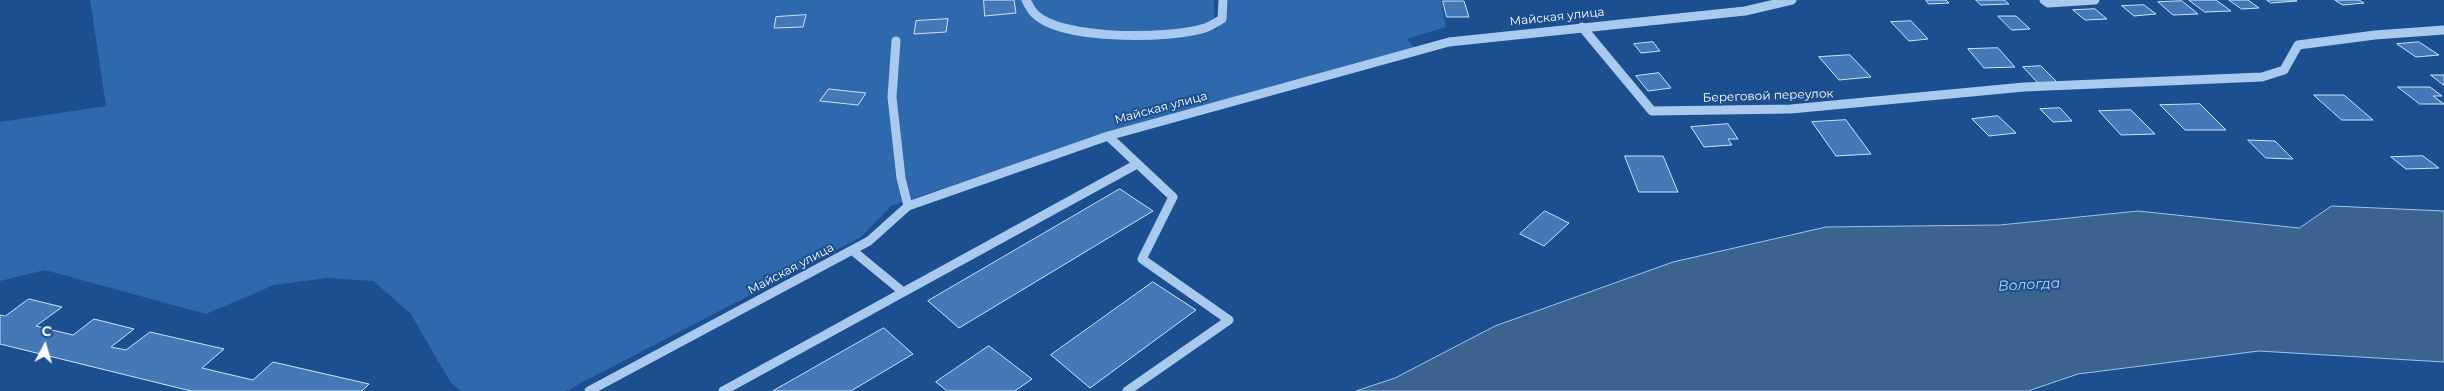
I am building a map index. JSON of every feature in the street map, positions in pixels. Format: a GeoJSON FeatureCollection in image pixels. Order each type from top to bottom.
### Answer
{"type":"FeatureCollection","features":[{"type":"Feature","properties":{"kind":"street"},"geometry":{"type":"LineString","coordinates":[[1026,0],[1026,7],[1036,17],[1090,34],[1154,36],[1209,28],[1222,19],[1223,0]]}},
{"type":"Feature","properties":{"kind":"street","name":"Майская улица"},"geometry":{"type":"LineString","coordinates":[[589,391],[869,241],[908,206],[1108,136],[1449,42],[1745,11],[1792,0]]}},
{"type":"Feature","properties":{"kind":"street"},"geometry":{"type":"LineString","coordinates":[[2044,0],[2048,3],[2095,0]]}},
{"type":"Feature","properties":{"kind":"street","name":"Береговой переулок"},"geometry":{"type":"LineString","coordinates":[[1582,27],[1652,111],[1791,109],[2024,86],[2262,77],[2284,70],[2298,45],[2375,35],[2444,30]]}},
{"type":"Feature","properties":{"kind":"street"},"geometry":{"type":"LineString","coordinates":[[896,41],[892,97],[901,178],[908,206]]}},
{"type":"Feature","properties":{"kind":"street"},"geometry":{"type":"LineString","coordinates":[[1108,136],[1173,197],[1142,258],[1229,320],[1127,391]]}},
{"type":"Feature","properties":{"kind":"street"},"geometry":{"type":"LineString","coordinates":[[723,391],[1137,164]]}},
{"type":"Feature","properties":{"kind":"street"},"geometry":{"type":"LineString","coordinates":[[852,250],[903,292]]}},
{"type":"Feature","properties":{"kind":"shaded area"},"geometry":{"type":"Polygon","coordinates":[[[90,0],[1214,0],[1215,31],[1225,19],[1228,0],[1441,0],[1446,27],[1407,39],[1414,47],[1105,133],[891,206],[861,237],[566,391],[461,391],[451,383],[410,313],[373,281],[327,278],[274,285],[206,314],[45,270],[0,281],[0,122],[106,106],[90,0]]]}},
{"type":"Feature","properties":{"kind":"water","name":"Вологда"},"geometry":{"type":"Polygon","coordinates":[[[2332,206],[2444,211],[2444,362],[2259,351],[2078,374],[2028,391],[1356,391],[1395,378],[1495,326],[1673,262],[1826,227],[2000,225],[2138,211],[2299,228],[2332,206]]]}},
{"type":"Feature","properties":{"kind":"building"},"geometry":{"type":"Polygon","coordinates":[[[984,0],[1014,0],[1016,13],[985,16],[984,0]]]}},
{"type":"Feature","properties":{"kind":"building"},"geometry":{"type":"Polygon","coordinates":[[[1926,0],[1946,0],[1949,3],[1929,4],[1926,0]]]}},
{"type":"Feature","properties":{"kind":"building"},"geometry":{"type":"Polygon","coordinates":[[[1976,0],[2004,0],[2009,4],[1981,5],[1976,0]]]}},
{"type":"Feature","properties":{"kind":"building"},"geometry":{"type":"Polygon","coordinates":[[[2189,0],[2216,0],[2231,11],[2205,12],[2189,0]]]}},
{"type":"Feature","properties":{"kind":"building"},"geometry":{"type":"Polygon","coordinates":[[[2229,0],[2248,0],[2259,8],[2242,9],[2229,0]]]}},
{"type":"Feature","properties":{"kind":"building"},"geometry":{"type":"Polygon","coordinates":[[[2267,0],[2295,0],[2297,1],[2271,3],[2267,0]]]}},
{"type":"Feature","properties":{"kind":"building"},"geometry":{"type":"Polygon","coordinates":[[[2335,0],[2359,0],[2364,3],[2343,5],[2335,0]]]}},
{"type":"Feature","properties":{"kind":"building"},"geometry":{"type":"Polygon","coordinates":[[[1443,1],[1464,1],[1469,17],[1447,17],[1443,1]]]}},
{"type":"Feature","properties":{"kind":"building"},"geometry":{"type":"Polygon","coordinates":[[[2182,1],[2198,14],[2173,15],[2158,2],[2182,1]]]}},
{"type":"Feature","properties":{"kind":"building"},"geometry":{"type":"Polygon","coordinates":[[[2144,5],[2156,14],[2134,16],[2122,6],[2144,5]]]}},
{"type":"Feature","properties":{"kind":"building"},"geometry":{"type":"Polygon","coordinates":[[[2095,9],[2107,19],[2085,20],[2073,10],[2095,9]]]}},
{"type":"Feature","properties":{"kind":"building"},"geometry":{"type":"Polygon","coordinates":[[[806,15],[803,27],[774,28],[776,17],[806,15]]]}},
{"type":"Feature","properties":{"kind":"building"},"geometry":{"type":"Polygon","coordinates":[[[1998,16],[2016,16],[2030,29],[2012,30],[1998,16]]]}},
{"type":"Feature","properties":{"kind":"building"},"geometry":{"type":"Polygon","coordinates":[[[948,19],[946,32],[914,34],[916,21],[948,19]]]}},
{"type":"Feature","properties":{"kind":"building"},"geometry":{"type":"Polygon","coordinates":[[[1911,21],[1928,39],[1909,41],[1891,22],[1911,21]]]}},
{"type":"Feature","properties":{"kind":"building"},"geometry":{"type":"Polygon","coordinates":[[[1653,42],[1660,51],[1641,53],[1634,44],[1653,42]]]}},
{"type":"Feature","properties":{"kind":"building"},"geometry":{"type":"Polygon","coordinates":[[[2419,42],[2439,55],[2416,57],[2397,44],[2419,42]]]}},
{"type":"Feature","properties":{"kind":"building"},"geometry":{"type":"Polygon","coordinates":[[[1998,48],[2015,67],[1984,68],[1968,49],[1998,48]]]}},
{"type":"Feature","properties":{"kind":"building"},"geometry":{"type":"Polygon","coordinates":[[[1850,55],[1871,77],[1839,80],[1819,57],[1850,55]]]}},
{"type":"Feature","properties":{"kind":"building"},"geometry":{"type":"Polygon","coordinates":[[[2041,66],[2058,83],[2039,84],[2023,67],[2041,66]]]}},
{"type":"Feature","properties":{"kind":"building"},"geometry":{"type":"Polygon","coordinates":[[[1659,73],[1671,88],[1648,91],[1636,76],[1659,73]]]}},
{"type":"Feature","properties":{"kind":"building"},"geometry":{"type":"Polygon","coordinates":[[[2431,75],[2444,75],[2444,85],[2431,75]]]}},
{"type":"Feature","properties":{"kind":"building"},"geometry":{"type":"Polygon","coordinates":[[[2398,87],[2430,87],[2442,96],[2433,96],[2444,104],[2420,104],[2398,87]]]}},
{"type":"Feature","properties":{"kind":"building"},"geometry":{"type":"Polygon","coordinates":[[[829,89],[866,93],[858,105],[820,101],[829,89]]]}},
{"type":"Feature","properties":{"kind":"building"},"geometry":{"type":"Polygon","coordinates":[[[2314,95],[2344,95],[2373,120],[2342,120],[2314,95]]]}},
{"type":"Feature","properties":{"kind":"building"},"geometry":{"type":"Polygon","coordinates":[[[2200,104],[2226,130],[2185,130],[2160,105],[2200,104]]]}},
{"type":"Feature","properties":{"kind":"building"},"geometry":{"type":"Polygon","coordinates":[[[2060,108],[2072,121],[2053,122],[2040,109],[2060,108]]]}},
{"type":"Feature","properties":{"kind":"building"},"geometry":{"type":"Polygon","coordinates":[[[2131,110],[2155,134],[2121,135],[2099,111],[2131,110]]]}},
{"type":"Feature","properties":{"kind":"building"},"geometry":{"type":"Polygon","coordinates":[[[1998,116],[2016,133],[1989,136],[1972,119],[1998,116]]]}},
{"type":"Feature","properties":{"kind":"building"},"geometry":{"type":"Polygon","coordinates":[[[1846,120],[1871,154],[1836,156],[1812,122],[1846,120]]]}},
{"type":"Feature","properties":{"kind":"building"},"geometry":{"type":"Polygon","coordinates":[[[1728,124],[1738,139],[1728,139],[1732,145],[1704,147],[1691,127],[1728,124]]]}},
{"type":"Feature","properties":{"kind":"building"},"geometry":{"type":"Polygon","coordinates":[[[2248,140],[2275,141],[2293,159],[2266,158],[2248,140]]]}},
{"type":"Feature","properties":{"kind":"building"},"geometry":{"type":"Polygon","coordinates":[[[1625,156],[1663,156],[1678,192],[1639,192],[1625,156]]]}},
{"type":"Feature","properties":{"kind":"building"},"geometry":{"type":"Polygon","coordinates":[[[2423,156],[2439,168],[2406,169],[2391,157],[2423,156]]]}},
{"type":"Feature","properties":{"kind":"building"},"geometry":{"type":"Polygon","coordinates":[[[1120,189],[1153,211],[959,328],[928,301],[1120,189]]]}},
{"type":"Feature","properties":{"kind":"building"},"geometry":{"type":"Polygon","coordinates":[[[1545,211],[1569,223],[1544,246],[1520,234],[1545,211]]]}},
{"type":"Feature","properties":{"kind":"building"},"geometry":{"type":"Polygon","coordinates":[[[1153,282],[1196,310],[1090,388],[1051,355],[1153,282]]]}},
{"type":"Feature","properties":{"kind":"building"},"geometry":{"type":"Polygon","coordinates":[[[29,299],[62,307],[36,326],[73,335],[94,319],[134,329],[111,347],[126,350],[150,332],[224,349],[202,368],[253,380],[273,362],[369,384],[362,391],[191,391],[0,344],[0,315],[5,316],[29,299]]]}},
{"type":"Feature","properties":{"kind":"building"},"geometry":{"type":"Polygon","coordinates":[[[884,328],[913,354],[851,391],[773,391],[884,328]]]}},
{"type":"Feature","properties":{"kind":"building"},"geometry":{"type":"Polygon","coordinates":[[[989,346],[1032,379],[1015,391],[947,391],[936,382],[989,346]]]}}]}
